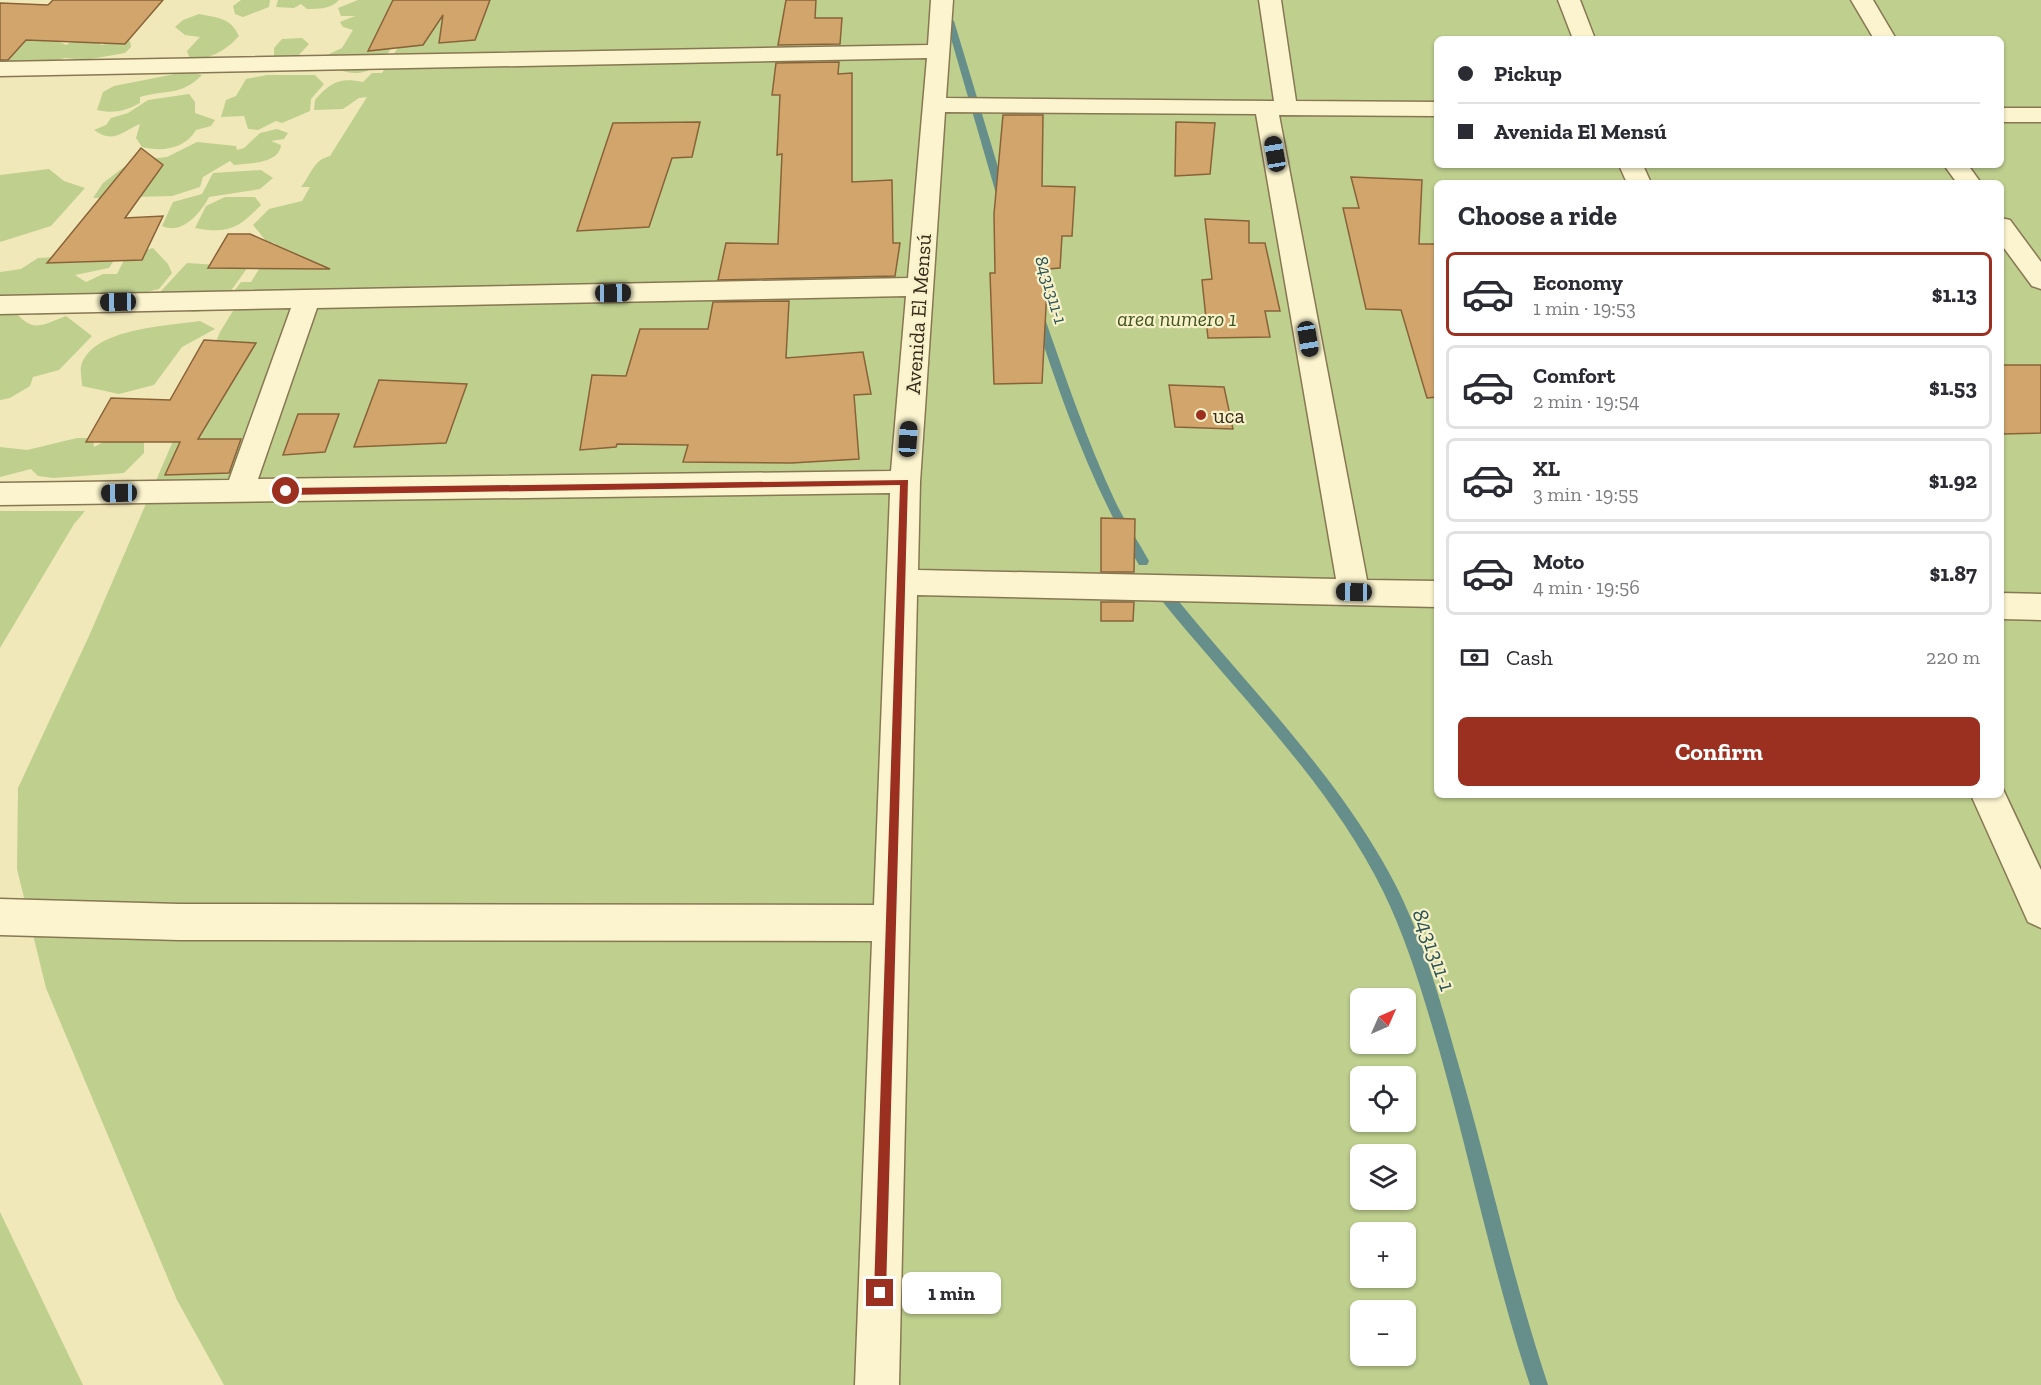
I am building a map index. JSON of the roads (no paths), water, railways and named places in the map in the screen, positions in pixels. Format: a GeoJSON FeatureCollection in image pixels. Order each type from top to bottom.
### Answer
{"type":"FeatureCollection","features":[{"type":"Feature","properties":{"kind":"street","name":"Avenida El Mensú"},"geometry":{"type":"LineString","coordinates":[[877,1385],[904,482],[942,0]]}},
{"type":"Feature","properties":{"kind":"street"},"geometry":{"type":"LineString","coordinates":[[1270,0],[1276,108],[1354,592]]}},
{"type":"Feature","properties":{"kind":"street"},"geometry":{"type":"LineString","coordinates":[[1569,0],[1583,36]]}},
{"type":"Feature","properties":{"kind":"street"},"geometry":{"type":"LineString","coordinates":[[1862,0],[1883,36]]}},
{"type":"Feature","properties":{"kind":"street"},"geometry":{"type":"LineString","coordinates":[[0,69],[938,51]]}},
{"type":"Feature","properties":{"kind":"street"},"geometry":{"type":"LineString","coordinates":[[934,105],[1434,109]]}},
{"type":"Feature","properties":{"kind":"street"},"geometry":{"type":"LineString","coordinates":[[2004,115],[2041,115]]}},
{"type":"Feature","properties":{"kind":"street"},"geometry":{"type":"LineString","coordinates":[[2004,230],[2041,280]]}},
{"type":"Feature","properties":{"kind":"street"},"geometry":{"type":"LineString","coordinates":[[0,305],[920,287]]}},
{"type":"Feature","properties":{"kind":"street"},"geometry":{"type":"LineString","coordinates":[[238,492],[307,299]]}},
{"type":"Feature","properties":{"kind":"street"},"geometry":{"type":"LineString","coordinates":[[0,494],[904,482]]}},
{"type":"Feature","properties":{"kind":"street"},"geometry":{"type":"LineString","coordinates":[[901,582],[1434,594]]}},
{"type":"Feature","properties":{"kind":"street"},"geometry":{"type":"LineString","coordinates":[[2004,606],[2041,607]]}},
{"type":"Feature","properties":{"kind":"street"},"geometry":{"type":"LineString","coordinates":[[1989,798],[2041,910]]}},
{"type":"Feature","properties":{"kind":"street"},"geometry":{"type":"LineString","coordinates":[[0,917],[179,922],[892,923]]}},
{"type":"Feature","properties":{"kind":"waterway","name":"8431311-1"},"geometry":{"type":"LineString","coordinates":[[950,21],[1002,197]]}},
{"type":"Feature","properties":{"kind":"waterway","name":"8431311-1"},"geometry":{"type":"LineString","coordinates":[[1039,316],[1096,473],[1126,533],[1143,561]]}},
{"type":"Feature","properties":{"kind":"waterway","name":"8431311-1"},"geometry":{"type":"LineString","coordinates":[[1163,592],[1330,794],[1355,830],[1388,886],[1421,965],[1440,1027],[1511,1296],[1539,1385]]}},
{"type":"Feature","properties":{"kind":"place","name":"uca"},"geometry":{"type":"Point","coordinates":[1201,415]}},
{"type":"Feature","properties":{"kind":"park label","name":"area numero 1"},"geometry":{"type":"Point","coordinates":[1177,318]}}]}
